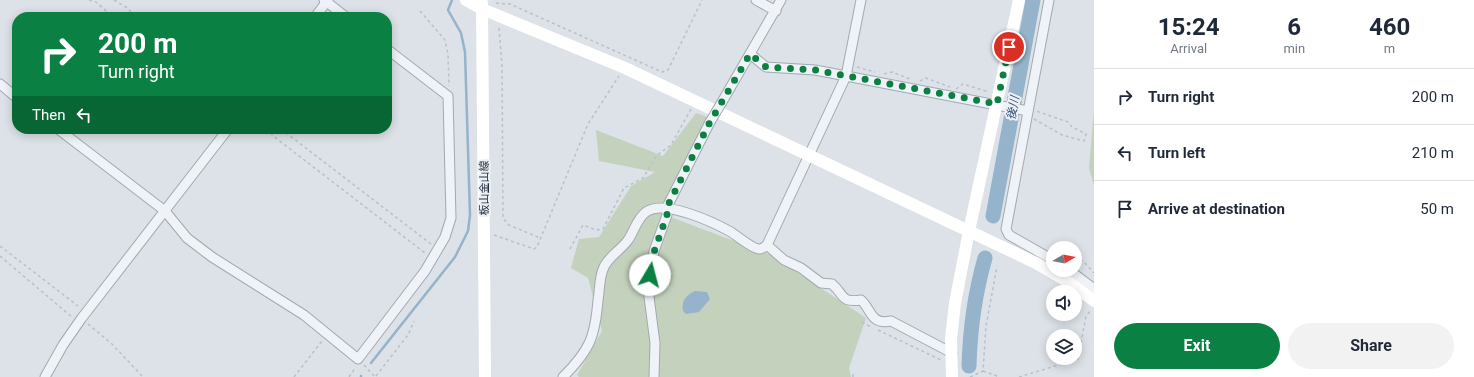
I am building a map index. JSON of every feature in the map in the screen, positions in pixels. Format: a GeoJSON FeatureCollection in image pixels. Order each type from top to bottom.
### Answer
{"type":"FeatureCollection","features":[{"type":"Feature","properties":{"kind":"street"},"geometry":{"type":"LineString","coordinates":[[466,0],[485,4],[498,16],[625,68],[809,154],[1042,266],[1067,281],[1094,301]]}},
{"type":"Feature","properties":{"kind":"street"},"geometry":{"type":"LineString","coordinates":[[756,0],[776,10]]}},
{"type":"Feature","properties":{"kind":"street"},"geometry":{"type":"LineString","coordinates":[[654,377],[654,343],[649,283],[654,252],[667,215],[667,207],[710,122],[781,0]]}},
{"type":"Feature","properties":{"kind":"street"},"geometry":{"type":"LineString","coordinates":[[563,377],[584,353],[592,339],[596,326],[601,277],[604,267],[627,241],[645,212],[652,209],[667,207],[728,231],[756,249],[762,249],[767,245],[846,76],[861,0]]}},
{"type":"Feature","properties":{"kind":"street"},"geometry":{"type":"LineString","coordinates":[[952,377],[955,303],[1019,0]]}},
{"type":"Feature","properties":{"kind":"street"},"geometry":{"type":"LineString","coordinates":[[1046,256],[1009,235],[1006,229],[1049,0]]}},
{"type":"Feature","properties":{"kind":"street"},"geometry":{"type":"LineString","coordinates":[[318,12],[326,1],[340,12]]}},
{"type":"Feature","properties":{"kind":"street","name":"板山金山線"},"geometry":{"type":"LineString","coordinates":[[485,4],[485,377]]}},
{"type":"Feature","properties":{"kind":"street"},"geometry":{"type":"LineString","coordinates":[[65,134],[165,211],[187,238],[212,257],[304,315],[359,360],[425,271],[445,237],[450,218],[448,96],[392,53]]}},
{"type":"Feature","properties":{"kind":"street"},"geometry":{"type":"LineString","coordinates":[[750,54],[766,67],[802,68],[998,99],[1028,112]]}},
{"type":"Feature","properties":{"kind":"street"},"geometry":{"type":"LineString","coordinates":[[0,84],[12,94]]}},
{"type":"Feature","properties":{"kind":"street"},"geometry":{"type":"LineString","coordinates":[[45,377],[63,345],[80,321],[224,134]]}},
{"type":"Feature","properties":{"kind":"street"},"geometry":{"type":"LineString","coordinates":[[767,245],[784,260],[801,268],[822,283],[832,284],[846,300],[850,302],[861,300],[873,318],[885,322],[891,321],[952,358]]}},
{"type":"Feature","properties":{"kind":"street"},"geometry":{"type":"LineString","coordinates":[[1078,277],[1094,289]]}},
{"type":"Feature","properties":{"kind":"path"},"geometry":{"type":"LineString","coordinates":[[90,0],[96,2],[107,12]]}},
{"type":"Feature","properties":{"kind":"path"},"geometry":{"type":"LineString","coordinates":[[114,0],[126,7],[131,12]]}},
{"type":"Feature","properties":{"kind":"path"},"geometry":{"type":"LineString","coordinates":[[485,4],[510,4],[662,72],[668,70],[702,0]]}},
{"type":"Feature","properties":{"kind":"path"},"geometry":{"type":"LineString","coordinates":[[420,12],[445,40],[448,55],[448,96]]}},
{"type":"Feature","properties":{"kind":"path"},"geometry":{"type":"LineString","coordinates":[[498,16],[502,66],[503,218],[509,226],[540,238]]}},
{"type":"Feature","properties":{"kind":"path"},"geometry":{"type":"LineString","coordinates":[[849,64],[876,72]]}},
{"type":"Feature","properties":{"kind":"path"},"geometry":{"type":"LineString","coordinates":[[484,232],[534,249],[588,124],[625,68]]}},
{"type":"Feature","properties":{"kind":"path"},"geometry":{"type":"LineString","coordinates":[[883,74],[892,72],[913,80]]}},
{"type":"Feature","properties":{"kind":"path"},"geometry":{"type":"LineString","coordinates":[[919,81],[926,78],[956,88],[963,84],[998,99]]}},
{"type":"Feature","properties":{"kind":"path"},"geometry":{"type":"LineString","coordinates":[[570,249],[583,225],[596,230],[603,229],[624,188],[643,178],[657,155],[670,145],[696,100]]}},
{"type":"Feature","properties":{"kind":"path"},"geometry":{"type":"LineString","coordinates":[[1028,112],[1068,122],[1072,127],[1086,134],[1084,141],[1062,135],[1028,112]]}},
{"type":"Feature","properties":{"kind":"path"},"geometry":{"type":"LineString","coordinates":[[272,134],[283,144],[435,253]]}},
{"type":"Feature","properties":{"kind":"path"},"geometry":{"type":"LineString","coordinates":[[287,134],[435,253]]}},
{"type":"Feature","properties":{"kind":"path"},"geometry":{"type":"LineString","coordinates":[[0,246],[78,306]]}},
{"type":"Feature","properties":{"kind":"path"},"geometry":{"type":"LineString","coordinates":[[0,256],[80,321],[112,344],[143,377]]}},
{"type":"Feature","properties":{"kind":"path"},"geometry":{"type":"LineString","coordinates":[[1082,261],[1094,273]]}},
{"type":"Feature","properties":{"kind":"path"},"geometry":{"type":"LineString","coordinates":[[983,371],[986,326],[997,266]]}},
{"type":"Feature","properties":{"kind":"path"},"geometry":{"type":"LineString","coordinates":[[1019,377],[1078,359],[1086,316],[1094,307]]}},
{"type":"Feature","properties":{"kind":"path"},"geometry":{"type":"LineString","coordinates":[[349,377],[359,360],[376,376],[408,335],[414,321]]}},
{"type":"Feature","properties":{"kind":"path"},"geometry":{"type":"LineString","coordinates":[[862,322],[952,358]]}},
{"type":"Feature","properties":{"kind":"path"},"geometry":{"type":"LineString","coordinates":[[294,377],[328,334]]}},
{"type":"Feature","properties":{"kind":"path"},"geometry":{"type":"LineString","coordinates":[[970,377],[983,371],[1000,377]]}},
{"type":"Feature","properties":{"kind":"green space"},"geometry":{"type":"Polygon","coordinates":[[[1094,109],[1094,186],[1089,168],[1094,109]]]}},
{"type":"Feature","properties":{"kind":"green space"},"geometry":{"type":"Polygon","coordinates":[[[696,113],[707,117],[660,213],[771,255],[866,318],[849,368],[851,377],[579,377],[577,375],[602,331],[588,278],[571,268],[579,239],[599,237],[631,186],[655,172],[599,161],[596,130],[663,156],[696,113]]]}},
{"type":"Feature","properties":{"kind":"water"},"geometry":{"type":"Polygon","coordinates":[[[695,291],[707,292],[710,299],[699,312],[686,314],[683,311],[684,301],[689,294],[695,291]]]}},
{"type":"Feature","properties":{"kind":"waterway"},"geometry":{"type":"LineString","coordinates":[[371,363],[455,257],[468,231],[470,215],[465,52],[461,33],[448,10],[452,0]]}},
{"type":"Feature","properties":{"kind":"waterway","name":"後川"},"geometry":{"type":"LineString","coordinates":[[993,216],[1033,0]]}},
{"type":"Feature","properties":{"kind":"waterway","name":"後川"},"geometry":{"type":"LineString","coordinates":[[969,366],[974,311],[978,284],[985,258]]}},
{"type":"Feature","properties":{"kind":"route"},"geometry":{"type":"LineString","coordinates":[[650,275],[658,236],[667,215],[667,207],[698,144],[750,54],[766,67],[802,68],[815,70],[997,104],[1009,47]]}}]}
